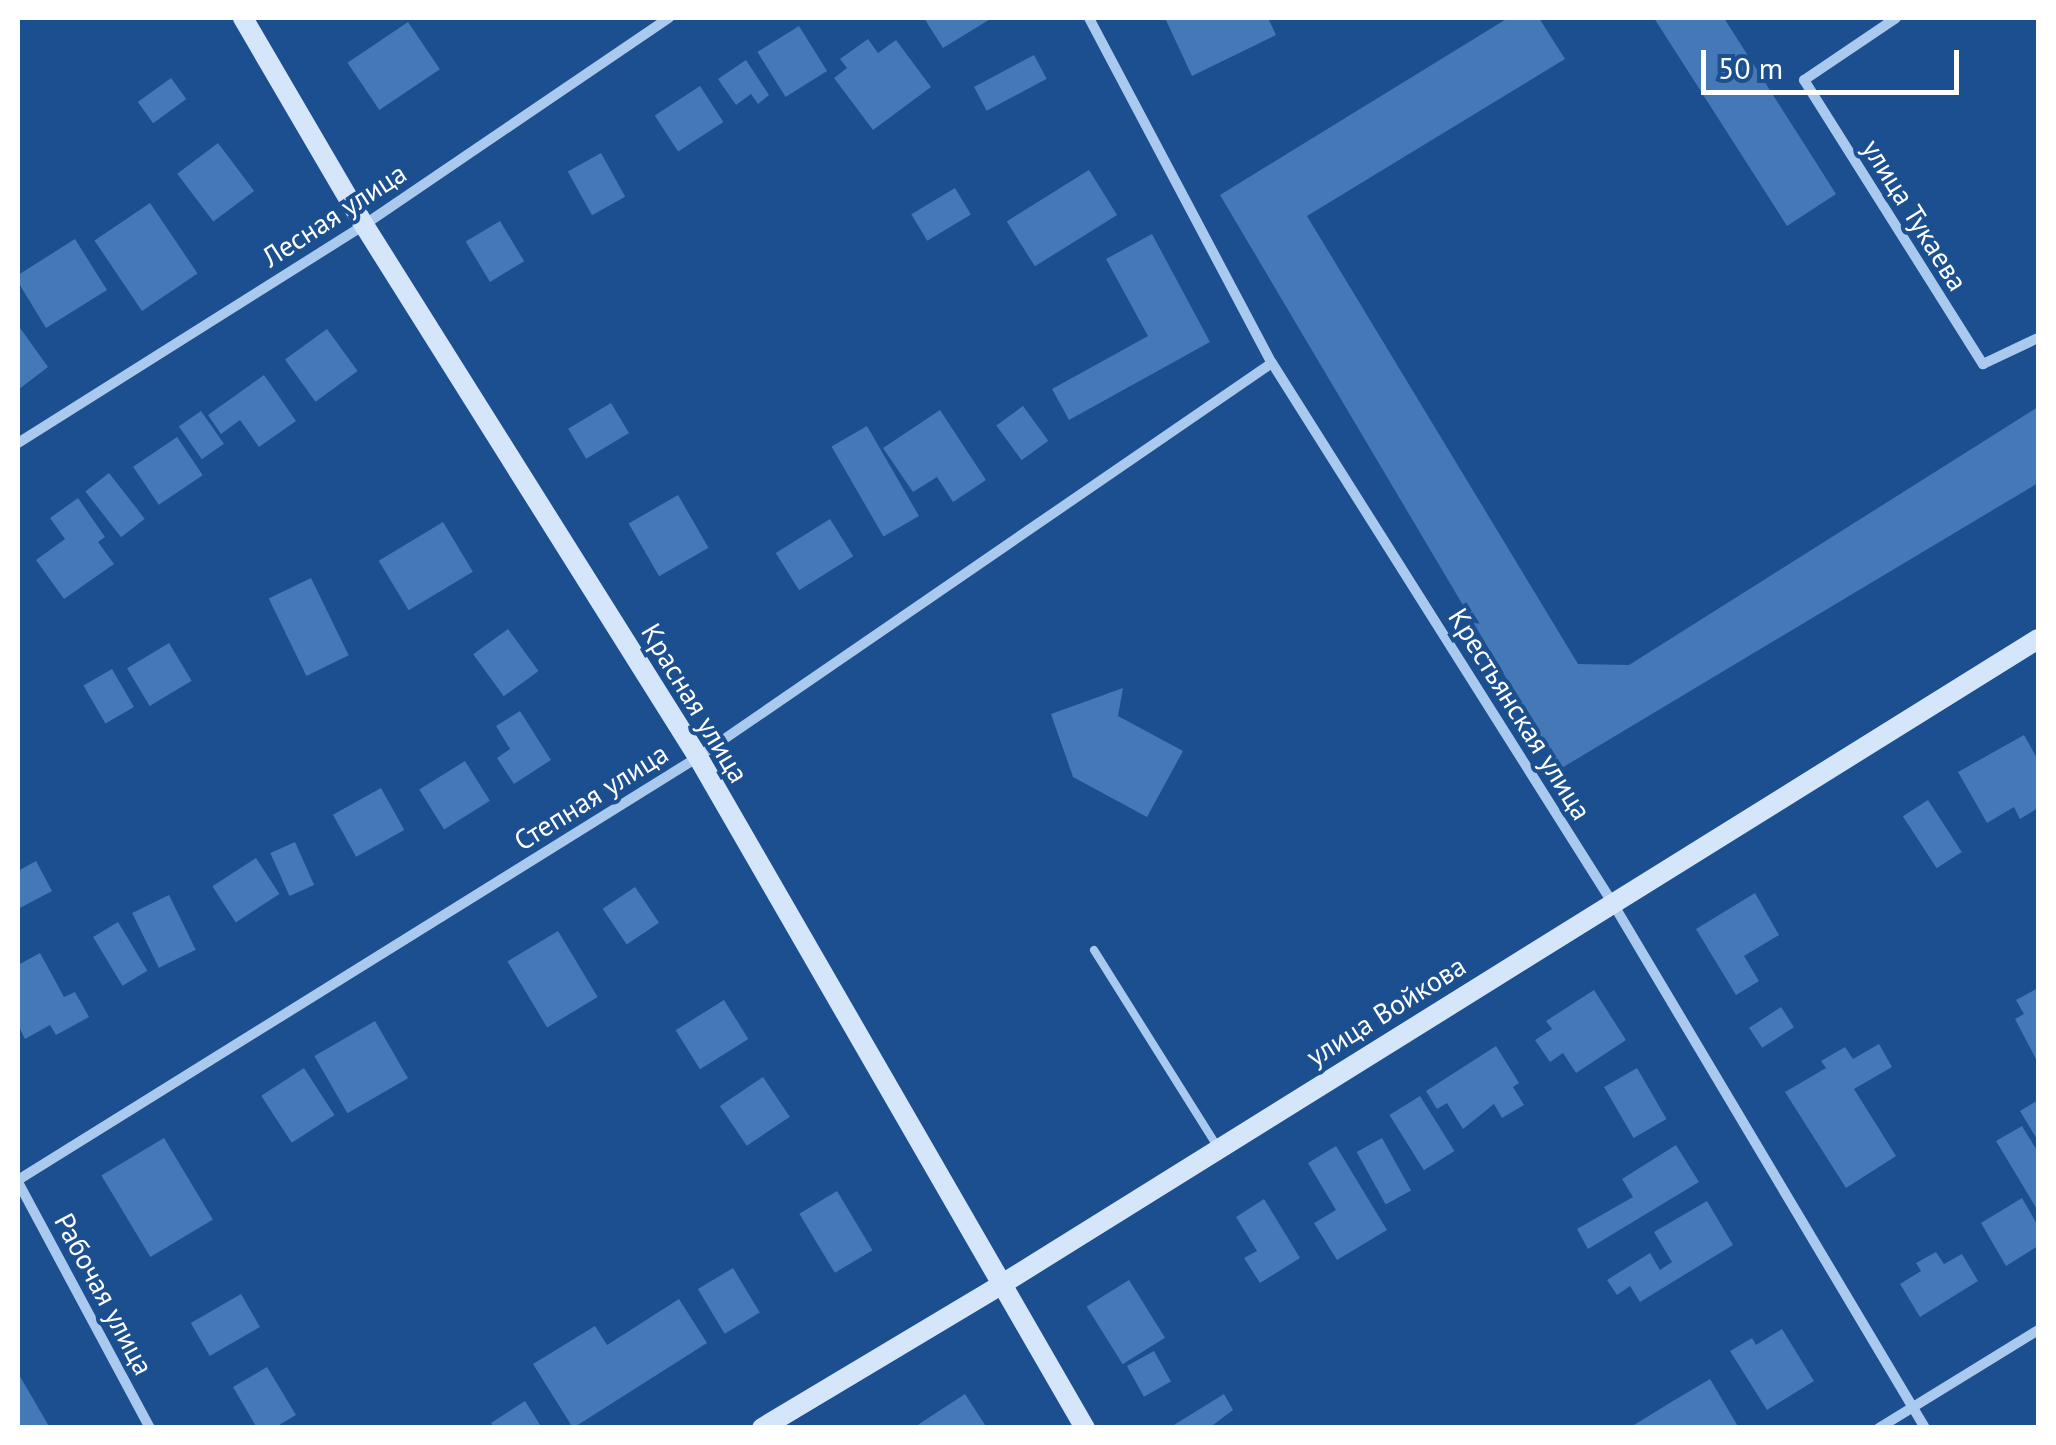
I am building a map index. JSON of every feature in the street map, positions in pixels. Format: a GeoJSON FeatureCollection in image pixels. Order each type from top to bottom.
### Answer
{"type":"FeatureCollection","features":[{"type":"Feature","properties":{"kind":"street","name":"Красная улица"},"geometry":{"type":"LineString","coordinates":[[242,18],[364,225],[698,757],[1084,1428]]}},
{"type":"Feature","properties":{"kind":"street","name":"Лесная улица"},"geometry":{"type":"LineString","coordinates":[[18,443],[364,225],[669,18]]}},
{"type":"Feature","properties":{"kind":"street","name":"Крестьянская улица"},"geometry":{"type":"LineString","coordinates":[[1089,18],[1272,363],[1612,902],[1925,1428]]}},
{"type":"Feature","properties":{"kind":"street","name":"улица Тукаева"},"geometry":{"type":"LineString","coordinates":[[1896,18],[1804,80],[1983,364],[2038,338]]}},
{"type":"Feature","properties":{"kind":"street","name":"Степная улица"},"geometry":{"type":"LineString","coordinates":[[18,1181],[698,757],[1272,363]]}},
{"type":"Feature","properties":{"kind":"street","name":"улица Войкова"},"geometry":{"type":"LineString","coordinates":[[762,1428],[999,1286],[2038,638]]}},
{"type":"Feature","properties":{"kind":"street","name":"Рабочая улица"},"geometry":{"type":"LineString","coordinates":[[18,1181],[150,1428]]}},
{"type":"Feature","properties":{"kind":"street"},"geometry":{"type":"LineString","coordinates":[[1879,1428],[2038,1330]]}},
{"type":"Feature","properties":{"kind":"lane"},"geometry":{"type":"LineString","coordinates":[[1094,950],[1218,1148]]}},
{"type":"Feature","properties":{"kind":"building"},"geometry":{"type":"Polygon","coordinates":[[[924,18],[992,18],[943,48],[924,18]]]}},
{"type":"Feature","properties":{"kind":"building"},"geometry":{"type":"Polygon","coordinates":[[[1165,18],[1268,18],[1276,35],[1192,76],[1165,18]]]}},
{"type":"Feature","properties":{"kind":"building"},"geometry":{"type":"Polygon","coordinates":[[[1508,18],[1539,18],[1565,59],[1307,216],[1578,664],[1629,665],[2038,407],[2038,483],[1560,769],[1220,195],[1508,18]]]}},
{"type":"Feature","properties":{"kind":"building"},"geometry":{"type":"Polygon","coordinates":[[[1654,18],[1724,18],[1836,194],[1787,226],[1654,18]]]}},
{"type":"Feature","properties":{"kind":"building"},"geometry":{"type":"Polygon","coordinates":[[[408,22],[440,69],[379,110],[347,63],[408,22]]]}},
{"type":"Feature","properties":{"kind":"building"},"geometry":{"type":"Polygon","coordinates":[[[799,26],[827,71],[786,97],[757,52],[799,26]]]}},
{"type":"Feature","properties":{"kind":"building"},"geometry":{"type":"Polygon","coordinates":[[[868,39],[878,53],[896,40],[931,87],[873,130],[834,78],[847,68],[840,59],[868,39]]]}},
{"type":"Feature","properties":{"kind":"building"},"geometry":{"type":"Polygon","coordinates":[[[1034,55],[1047,79],[987,111],[974,87],[1034,55]]]}},
{"type":"Feature","properties":{"kind":"building"},"geometry":{"type":"Polygon","coordinates":[[[746,60],[769,95],[758,104],[751,94],[736,105],[718,79],[746,60]]]}},
{"type":"Feature","properties":{"kind":"building"},"geometry":{"type":"Polygon","coordinates":[[[171,78],[186,99],[153,123],[138,102],[171,78]]]}},
{"type":"Feature","properties":{"kind":"building"},"geometry":{"type":"Polygon","coordinates":[[[700,86],[723,122],[678,151],[655,115],[700,86]]]}},
{"type":"Feature","properties":{"kind":"building"},"geometry":{"type":"Polygon","coordinates":[[[218,143],[254,191],[213,222],[177,174],[218,143]]]}},
{"type":"Feature","properties":{"kind":"building"},"geometry":{"type":"Polygon","coordinates":[[[601,153],[625,197],[592,215],[568,171],[601,153]]]}},
{"type":"Feature","properties":{"kind":"building"},"geometry":{"type":"Polygon","coordinates":[[[1089,170],[1117,215],[1035,266],[1007,221],[1089,170]]]}},
{"type":"Feature","properties":{"kind":"building"},"geometry":{"type":"Polygon","coordinates":[[[955,188],[971,215],[927,241],[911,214],[955,188]]]}},
{"type":"Feature","properties":{"kind":"building"},"geometry":{"type":"Polygon","coordinates":[[[150,203],[198,273],[142,311],[94,240],[150,203]]]}},
{"type":"Feature","properties":{"kind":"building"},"geometry":{"type":"Polygon","coordinates":[[[500,221],[524,261],[490,282],[466,242],[500,221]]]}},
{"type":"Feature","properties":{"kind":"building"},"geometry":{"type":"Polygon","coordinates":[[[1152,234],[1210,342],[1069,420],[1052,389],[1148,336],[1106,259],[1152,234]]]}},
{"type":"Feature","properties":{"kind":"building"},"geometry":{"type":"Polygon","coordinates":[[[75,239],[107,290],[46,328],[18,282],[18,275],[75,239]]]}},
{"type":"Feature","properties":{"kind":"building"},"geometry":{"type":"Polygon","coordinates":[[[18,325],[48,367],[18,390],[18,325]]]}},
{"type":"Feature","properties":{"kind":"building"},"geometry":{"type":"Polygon","coordinates":[[[327,329],[358,371],[315,402],[285,360],[327,329]]]}},
{"type":"Feature","properties":{"kind":"building"},"geometry":{"type":"Polygon","coordinates":[[[264,375],[296,421],[259,447],[240,420],[221,434],[208,415],[264,375]]]}},
{"type":"Feature","properties":{"kind":"building"},"geometry":{"type":"Polygon","coordinates":[[[611,403],[629,433],[586,459],[568,429],[611,403]]]}},
{"type":"Feature","properties":{"kind":"building"},"geometry":{"type":"Polygon","coordinates":[[[1023,406],[1048,441],[1022,460],[996,425],[1023,406]]]}},
{"type":"Feature","properties":{"kind":"building"},"geometry":{"type":"Polygon","coordinates":[[[940,410],[986,480],[953,502],[937,477],[913,492],[883,448],[940,410]]]}},
{"type":"Feature","properties":{"kind":"building"},"geometry":{"type":"Polygon","coordinates":[[[201,411],[224,444],[202,459],[179,426],[201,411]]]}},
{"type":"Feature","properties":{"kind":"building"},"geometry":{"type":"Polygon","coordinates":[[[867,426],[919,516],[883,537],[831,446],[867,426]]]}},
{"type":"Feature","properties":{"kind":"building"},"geometry":{"type":"Polygon","coordinates":[[[177,437],[203,475],[159,505],[133,467],[177,437]]]}},
{"type":"Feature","properties":{"kind":"building"},"geometry":{"type":"Polygon","coordinates":[[[109,473],[145,519],[121,537],[85,491],[109,473]]]}},
{"type":"Feature","properties":{"kind":"building"},"geometry":{"type":"Polygon","coordinates":[[[678,495],[708,548],[659,576],[629,524],[678,495]]]}},
{"type":"Feature","properties":{"kind":"building"},"geometry":{"type":"Polygon","coordinates":[[[78,498],[105,537],[98,542],[114,564],[64,599],[36,560],[65,539],[50,518],[78,498]]]}},
{"type":"Feature","properties":{"kind":"building"},"geometry":{"type":"Polygon","coordinates":[[[830,519],[853,556],[799,590],[776,553],[830,519]]]}},
{"type":"Feature","properties":{"kind":"building"},"geometry":{"type":"Polygon","coordinates":[[[443,522],[473,572],[409,610],[379,561],[443,522]]]}},
{"type":"Feature","properties":{"kind":"building"},"geometry":{"type":"Polygon","coordinates":[[[311,578],[349,655],[306,676],[269,599],[311,578]]]}},
{"type":"Feature","properties":{"kind":"building"},"geometry":{"type":"Polygon","coordinates":[[[508,629],[539,671],[504,696],[473,654],[508,629]]]}},
{"type":"Feature","properties":{"kind":"building"},"geometry":{"type":"Polygon","coordinates":[[[169,643],[192,681],[150,706],[127,668],[169,643]]]}},
{"type":"Feature","properties":{"kind":"building"},"geometry":{"type":"Polygon","coordinates":[[[112,669],[134,707],[105,724],[83,686],[112,669]]]}},
{"type":"Feature","properties":{"kind":"building"},"geometry":{"type":"Polygon","coordinates":[[[1123,688],[1118,716],[1183,751],[1147,817],[1073,777],[1051,714],[1123,688]]]}},
{"type":"Feature","properties":{"kind":"building"},"geometry":{"type":"Polygon","coordinates":[[[520,711],[551,760],[514,784],[497,758],[510,749],[496,726],[520,711]]]}},
{"type":"Feature","properties":{"kind":"building"},"geometry":{"type":"Polygon","coordinates":[[[2024,735],[2038,760],[2038,808],[2020,819],[2014,807],[1987,823],[1958,772],[2024,735]]]}},
{"type":"Feature","properties":{"kind":"building"},"geometry":{"type":"Polygon","coordinates":[[[465,761],[490,801],[444,829],[419,790],[465,761]]]}},
{"type":"Feature","properties":{"kind":"building"},"geometry":{"type":"Polygon","coordinates":[[[381,788],[404,830],[356,857],[333,815],[381,788]]]}},
{"type":"Feature","properties":{"kind":"building"},"geometry":{"type":"Polygon","coordinates":[[[1928,800],[1962,852],[1937,868],[1903,816],[1928,800]]]}},
{"type":"Feature","properties":{"kind":"building"},"geometry":{"type":"Polygon","coordinates":[[[295,842],[314,885],[289,896],[270,853],[295,842]]]}},
{"type":"Feature","properties":{"kind":"building"},"geometry":{"type":"Polygon","coordinates":[[[256,858],[279,894],[236,922],[212,886],[256,858]]]}},
{"type":"Feature","properties":{"kind":"building"},"geometry":{"type":"Polygon","coordinates":[[[36,861],[52,891],[18,909],[18,871],[36,861]]]}},
{"type":"Feature","properties":{"kind":"building"},"geometry":{"type":"Polygon","coordinates":[[[635,887],[659,923],[627,944],[603,909],[635,887]]]}},
{"type":"Feature","properties":{"kind":"building"},"geometry":{"type":"Polygon","coordinates":[[[1755,893],[1779,935],[1744,956],[1759,981],[1736,995],[1696,929],[1755,893]]]}},
{"type":"Feature","properties":{"kind":"building"},"geometry":{"type":"Polygon","coordinates":[[[169,895],[196,950],[159,968],[132,913],[169,895]]]}},
{"type":"Feature","properties":{"kind":"building"},"geometry":{"type":"Polygon","coordinates":[[[118,922],[147,971],[122,986],[93,937],[118,922]]]}},
{"type":"Feature","properties":{"kind":"building"},"geometry":{"type":"Polygon","coordinates":[[[558,931],[598,997],[547,1027],[507,961],[558,931]]]}},
{"type":"Feature","properties":{"kind":"building"},"geometry":{"type":"Polygon","coordinates":[[[40,953],[64,997],[75,992],[89,1017],[56,1035],[50,1025],[25,1039],[18,1025],[18,965],[40,953]]]}},
{"type":"Feature","properties":{"kind":"building"},"geometry":{"type":"Polygon","coordinates":[[[2038,988],[2038,1063],[2015,1019],[2024,1014],[2016,1000],[2038,988]]]}},
{"type":"Feature","properties":{"kind":"building"},"geometry":{"type":"Polygon","coordinates":[[[1594,990],[1626,1040],[1576,1073],[1563,1053],[1550,1062],[1535,1040],[1552,1029],[1546,1021],[1594,990]]]}},
{"type":"Feature","properties":{"kind":"building"},"geometry":{"type":"Polygon","coordinates":[[[724,1000],[748,1039],[700,1069],[676,1030],[724,1000]]]}},
{"type":"Feature","properties":{"kind":"building"},"geometry":{"type":"Polygon","coordinates":[[[1781,1007],[1794,1027],[1762,1048],[1749,1028],[1781,1007]]]}},
{"type":"Feature","properties":{"kind":"building"},"geometry":{"type":"Polygon","coordinates":[[[375,1021],[408,1078],[347,1113],[314,1056],[375,1021]]]}},
{"type":"Feature","properties":{"kind":"building"},"geometry":{"type":"Polygon","coordinates":[[[1879,1044],[1892,1067],[1854,1089],[1896,1156],[1846,1188],[1785,1092],[1826,1068],[1821,1061],[1845,1047],[1853,1059],[1879,1044]]]}},
{"type":"Feature","properties":{"kind":"building"},"geometry":{"type":"Polygon","coordinates":[[[1496,1046],[1519,1083],[1513,1087],[1524,1105],[1502,1118],[1494,1104],[1463,1129],[1447,1103],[1437,1109],[1426,1091],[1496,1046]]]}},
{"type":"Feature","properties":{"kind":"building"},"geometry":{"type":"Polygon","coordinates":[[[304,1068],[334,1115],[292,1143],[261,1096],[304,1068]]]}},
{"type":"Feature","properties":{"kind":"building"},"geometry":{"type":"Polygon","coordinates":[[[1637,1068],[1666,1119],[1634,1138],[1604,1087],[1637,1068]]]}},
{"type":"Feature","properties":{"kind":"building"},"geometry":{"type":"Polygon","coordinates":[[[763,1077],[790,1117],[747,1146],[720,1106],[763,1077]]]}},
{"type":"Feature","properties":{"kind":"building"},"geometry":{"type":"Polygon","coordinates":[[[1420,1096],[1454,1151],[1424,1170],[1389,1115],[1420,1096]]]}},
{"type":"Feature","properties":{"kind":"building"},"geometry":{"type":"Polygon","coordinates":[[[2038,1100],[2038,1141],[2020,1111],[2038,1100]]]}},
{"type":"Feature","properties":{"kind":"building"},"geometry":{"type":"Polygon","coordinates":[[[2022,1126],[2038,1152],[2038,1211],[1996,1141],[2022,1126]]]}},
{"type":"Feature","properties":{"kind":"building"},"geometry":{"type":"Polygon","coordinates":[[[164,1138],[213,1219],[150,1257],[101,1176],[164,1138]]]}},
{"type":"Feature","properties":{"kind":"building"},"geometry":{"type":"Polygon","coordinates":[[[1382,1138],[1411,1190],[1386,1205],[1357,1152],[1382,1138]]]}},
{"type":"Feature","properties":{"kind":"building"},"geometry":{"type":"Polygon","coordinates":[[[1676,1145],[1699,1182],[1588,1249],[1577,1229],[1633,1197],[1622,1179],[1676,1145]]]}},
{"type":"Feature","properties":{"kind":"building"},"geometry":{"type":"Polygon","coordinates":[[[1336,1146],[1387,1230],[1337,1260],[1314,1223],[1336,1210],[1308,1163],[1336,1146]]]}},
{"type":"Feature","properties":{"kind":"building"},"geometry":{"type":"Polygon","coordinates":[[[837,1191],[873,1250],[835,1273],[799,1214],[837,1191]]]}},
{"type":"Feature","properties":{"kind":"building"},"geometry":{"type":"Polygon","coordinates":[[[2022,1198],[2038,1226],[2038,1246],[2006,1266],[1981,1223],[2022,1198]]]}},
{"type":"Feature","properties":{"kind":"building"},"geometry":{"type":"Polygon","coordinates":[[[1264,1199],[1300,1258],[1260,1283],[1244,1258],[1257,1251],[1236,1217],[1264,1199]]]}},
{"type":"Feature","properties":{"kind":"building"},"geometry":{"type":"Polygon","coordinates":[[[1707,1201],[1733,1245],[1640,1302],[1630,1286],[1617,1295],[1607,1280],[1650,1253],[1660,1270],[1672,1262],[1654,1232],[1707,1201]]]}},
{"type":"Feature","properties":{"kind":"building"},"geometry":{"type":"Polygon","coordinates":[[[1936,1252],[1944,1264],[1962,1254],[1978,1281],[1920,1317],[1900,1284],[1921,1271],[1916,1263],[1936,1252]]]}},
{"type":"Feature","properties":{"kind":"building"},"geometry":{"type":"Polygon","coordinates":[[[733,1268],[760,1313],[725,1334],[698,1289],[733,1268]]]}},
{"type":"Feature","properties":{"kind":"building"},"geometry":{"type":"Polygon","coordinates":[[[1129,1280],[1165,1338],[1123,1364],[1087,1306],[1129,1280]]]}},
{"type":"Feature","properties":{"kind":"building"},"geometry":{"type":"Polygon","coordinates":[[[241,1294],[260,1327],[210,1356],[191,1323],[241,1294]]]}},
{"type":"Feature","properties":{"kind":"building"},"geometry":{"type":"Polygon","coordinates":[[[679,1299],[707,1343],[573,1428],[533,1364],[595,1326],[607,1345],[679,1299]]]}},
{"type":"Feature","properties":{"kind":"building"},"geometry":{"type":"Polygon","coordinates":[[[1782,1329],[1814,1381],[1767,1410],[1730,1351],[1752,1338],[1756,1345],[1782,1329]]]}},
{"type":"Feature","properties":{"kind":"building"},"geometry":{"type":"Polygon","coordinates":[[[1154,1351],[1171,1382],[1144,1397],[1127,1366],[1154,1351]]]}},
{"type":"Feature","properties":{"kind":"building"},"geometry":{"type":"Polygon","coordinates":[[[267,1367],[296,1415],[274,1428],[257,1428],[233,1387],[267,1367]]]}},
{"type":"Feature","properties":{"kind":"building"},"geometry":{"type":"Polygon","coordinates":[[[18,1373],[50,1428],[18,1428],[18,1373]]]}},
{"type":"Feature","properties":{"kind":"building"},"geometry":{"type":"Polygon","coordinates":[[[1710,1379],[1739,1428],[1629,1428],[1673,1401],[1710,1379]]]}},
{"type":"Feature","properties":{"kind":"building"},"geometry":{"type":"Polygon","coordinates":[[[965,1394],[987,1428],[913,1428],[965,1394]]]}},
{"type":"Feature","properties":{"kind":"building"},"geometry":{"type":"Polygon","coordinates":[[[1224,1394],[1233,1410],[1209,1428],[1169,1428],[1224,1394]]]}},
{"type":"Feature","properties":{"kind":"building"},"geometry":{"type":"Polygon","coordinates":[[[525,1401],[542,1428],[494,1428],[491,1423],[525,1401]]]}}]}
